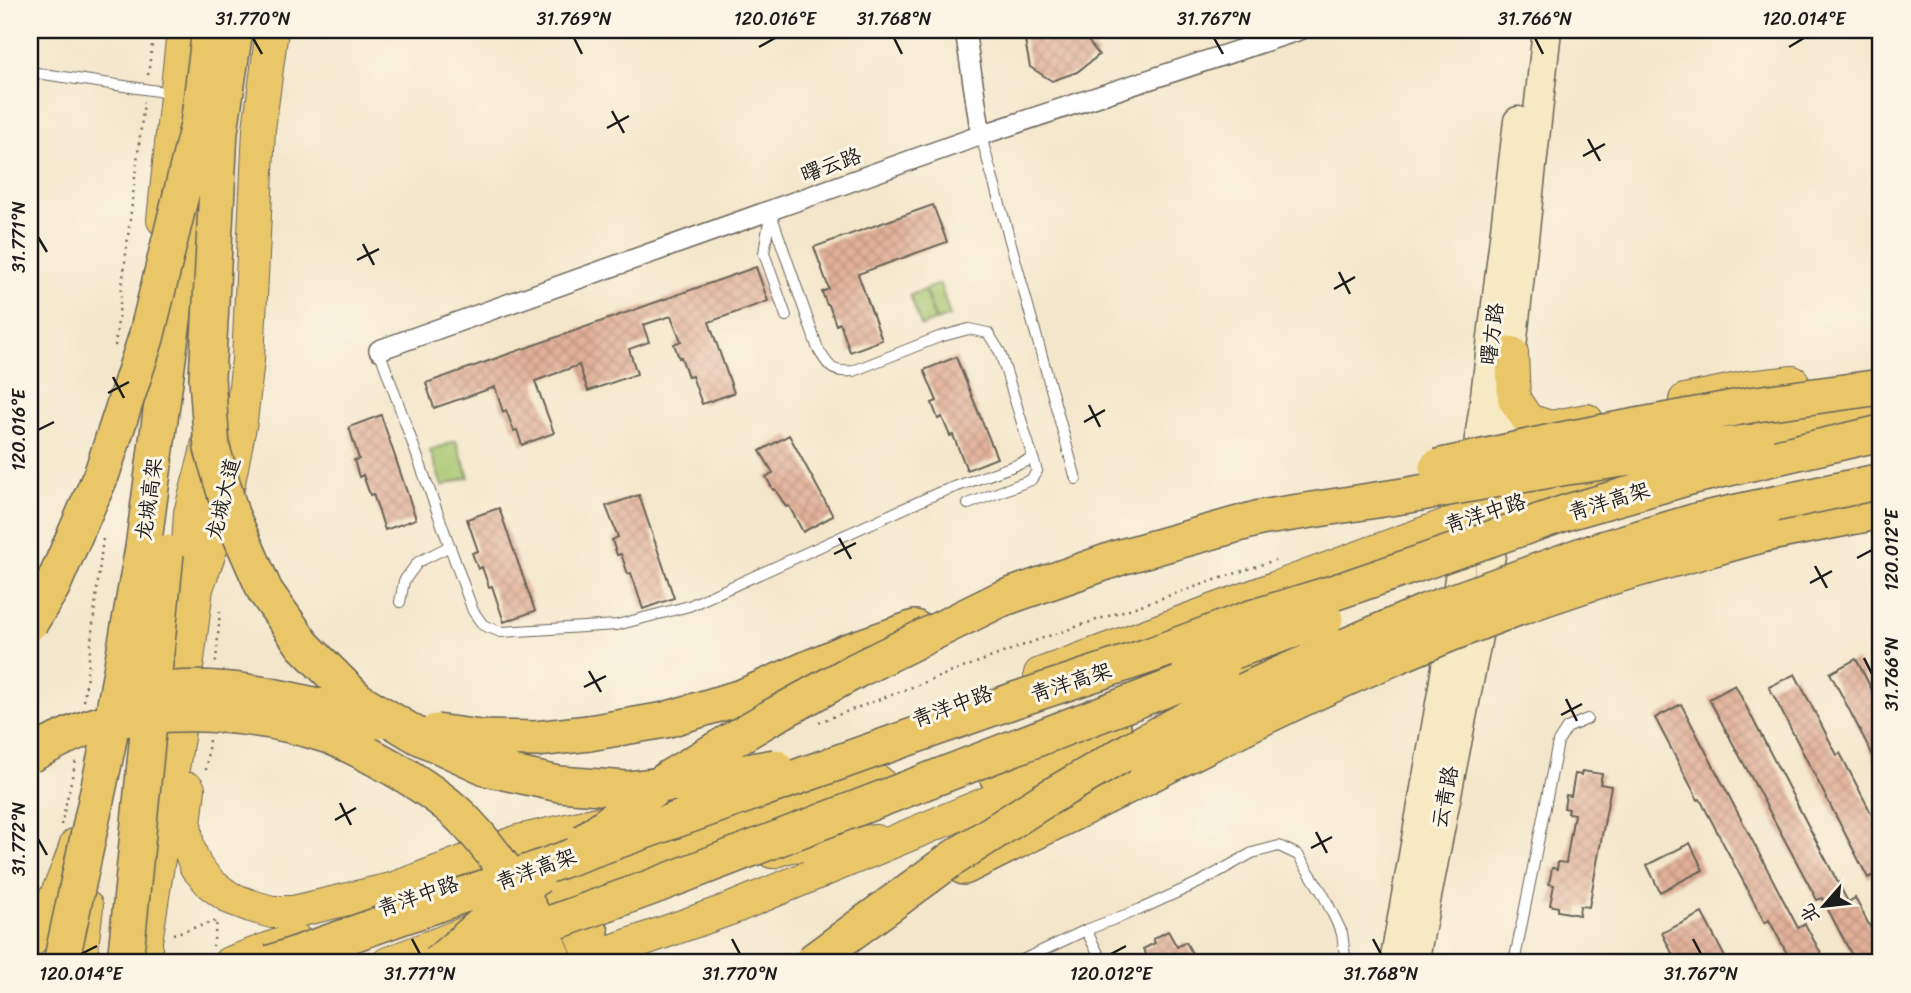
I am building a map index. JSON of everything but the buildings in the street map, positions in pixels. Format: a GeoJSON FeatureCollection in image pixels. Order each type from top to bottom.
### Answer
{"type":"FeatureCollection","features":[{"type":"Feature","properties":{"kind":"highway","name":"龙城高架"},"geometry":{"type":"LineString","coordinates":[[125,963],[209,128],[210,30]]}},
{"type":"Feature","properties":{"kind":"highway","name":"龙城高架"},"geometry":{"type":"LineString","coordinates":[[61,963],[107,749],[143,548],[209,128],[235,30]]}},
{"type":"Feature","properties":{"kind":"highway"},"geometry":{"type":"LineString","coordinates":[[30,623],[52,587],[102,473],[209,128]]}},
{"type":"Feature","properties":{"kind":"highway"},"geometry":{"type":"LineString","coordinates":[[209,128],[207,378],[212,448],[231,514],[265,591],[303,645],[358,700],[418,736],[490,769],[559,784],[627,789],[794,764],[1018,699]]}},
{"type":"Feature","properties":{"kind":"highway"},"geometry":{"type":"LineString","coordinates":[[30,754],[73,724],[129,695],[167,689],[245,691],[320,706],[401,727],[481,738],[536,739],[665,720],[742,697],[846,652],[1121,557],[1406,474],[1556,441],[1756,404],[1881,387]]}},
{"type":"Feature","properties":{"kind":"highway"},"geometry":{"type":"LineString","coordinates":[[1260,518],[1561,468],[1881,427]]}},
{"type":"Feature","properties":{"kind":"highway","name":"青洋高架"},"geometry":{"type":"LineString","coordinates":[[249,961],[1568,512],[1690,477],[1881,433]]}},
{"type":"Feature","properties":{"kind":"highway","name":"青洋高架"},"geometry":{"type":"LineString","coordinates":[[333,963],[722,826],[1575,533],[1695,498],[1881,458]]}},
{"type":"Feature","properties":{"kind":"highway"},"geometry":{"type":"LineString","coordinates":[[810,963],[963,852],[1041,802],[1202,711],[1274,677],[1427,611],[1582,555],[1700,520],[1881,481]]}},
{"type":"Feature","properties":{"kind":"highway"},"geometry":{"type":"LineString","coordinates":[[872,917],[977,860],[1245,724],[1462,629],[1580,586],[1765,534],[1881,511]]}},
{"type":"Feature","properties":{"kind":"highway"},"geometry":{"type":"LineString","coordinates":[[419,961],[539,876],[670,776],[857,670],[1001,599]]}},
{"type":"Feature","properties":{"kind":"highway"},"geometry":{"type":"LineString","coordinates":[[419,961],[652,887],[1214,671],[1372,603]]}},
{"type":"Feature","properties":{"kind":"highway"},"geometry":{"type":"LineString","coordinates":[[473,963],[591,933],[997,776],[1238,687]]}},
{"type":"Feature","properties":{"kind":"highway"},"geometry":{"type":"LineString","coordinates":[[30,754],[68,735],[107,722],[164,714],[218,715],[271,722],[330,737],[382,761],[430,791],[467,822],[502,864],[531,911],[556,963]]}},
{"type":"Feature","properties":{"kind":"main road"},"geometry":{"type":"LineString","coordinates":[[80,963],[88,898],[92,789],[131,541],[183,30]]}},
{"type":"Feature","properties":{"kind":"main road","name":"龙城大道"},"geometry":{"type":"LineString","coordinates":[[146,963],[146,941],[180,724],[197,588],[222,518],[240,421],[248,360],[252,109],[272,30]]}},
{"type":"Feature","properties":{"kind":"main road"},"geometry":{"type":"LineString","coordinates":[[180,724],[190,513],[217,397],[252,109]]}},
{"type":"Feature","properties":{"kind":"main road"},"geometry":{"type":"LineString","coordinates":[[1512,353],[1514,399],[1528,420],[1551,427],[1748,387],[1881,371]]}},
{"type":"Feature","properties":{"kind":"main road"},"geometry":{"type":"LineString","coordinates":[[1498,506],[1748,387]]}},
{"type":"Feature","properties":{"kind":"main road","name":"青洋中路"},"geometry":{"type":"LineString","coordinates":[[249,961],[1498,506],[1881,406]]}},
{"type":"Feature","properties":{"kind":"main road"},"geometry":{"type":"LineString","coordinates":[[1340,648],[1468,609],[1636,525],[1881,470]]}},
{"type":"Feature","properties":{"kind":"main road"},"geometry":{"type":"LineString","coordinates":[[556,963],[614,950],[733,908],[1115,749],[1238,687],[1340,648],[1695,536],[1881,497]]}},
{"type":"Feature","properties":{"kind":"main road"},"geometry":{"type":"LineString","coordinates":[[222,518],[185,824],[188,846],[196,867],[212,885],[230,898],[272,912],[293,912],[395,888]]}},
{"type":"Feature","properties":{"kind":"main road"},"geometry":{"type":"LineString","coordinates":[[1468,609],[1581,600],[1881,522]]}},
{"type":"Feature","properties":{"kind":"main road"},"geometry":{"type":"LineString","coordinates":[[419,961],[558,898],[1033,726],[1238,687]]}},
{"type":"Feature","properties":{"kind":"main road"},"geometry":{"type":"LineString","coordinates":[[30,942],[38,931],[72,858],[92,789]]}},
{"type":"Feature","properties":{"kind":"main road"},"geometry":{"type":"LineString","coordinates":[[249,961],[395,888],[517,841],[674,805]]}},
{"type":"Feature","properties":{"kind":"main road"},"geometry":{"type":"LineString","coordinates":[[419,961],[609,915],[790,846],[903,839]]}},
{"type":"Feature","properties":{"kind":"street"},"geometry":{"type":"LineString","coordinates":[[965,30],[981,136]]}},
{"type":"Feature","properties":{"kind":"street","name":"曙云路"},"geometry":{"type":"LineString","coordinates":[[379,350],[981,136],[1300,30]]}},
{"type":"Feature","properties":{"kind":"street","name":"曙方路"},"geometry":{"type":"LineString","coordinates":[[1468,609],[1468,517],[1529,30]]}},
{"type":"Feature","properties":{"kind":"street","name":"曙方路"},"geometry":{"type":"LineString","coordinates":[[1468,609],[1498,506],[1547,30]]}},
{"type":"Feature","properties":{"kind":"street","name":"云青路"},"geometry":{"type":"LineString","coordinates":[[1394,963],[1468,609]]}},
{"type":"Feature","properties":{"kind":"street","name":"云青路"},"geometry":{"type":"LineString","coordinates":[[1414,963],[1468,609]]}},
{"type":"Feature","properties":{"kind":"lane"},"geometry":{"type":"LineString","coordinates":[[30,72],[146,88],[252,109]]}},
{"type":"Feature","properties":{"kind":"lane"},"geometry":{"type":"LineString","coordinates":[[981,136],[1076,479]]}},
{"type":"Feature","properties":{"kind":"lane"},"geometry":{"type":"LineString","coordinates":[[770,211],[764,254],[786,316]]}},
{"type":"Feature","properties":{"kind":"lane"},"geometry":{"type":"LineString","coordinates":[[770,211],[818,349],[828,365],[839,372],[853,371],[939,337],[969,329],[988,333],[1000,352],[1037,471],[1031,480],[968,504]]}},
{"type":"Feature","properties":{"kind":"lane"},"geometry":{"type":"LineString","coordinates":[[379,350],[473,611],[483,625],[501,632],[617,625],[689,606],[939,493],[1032,459]]}},
{"type":"Feature","properties":{"kind":"lane"},"geometry":{"type":"LineString","coordinates":[[400,602],[404,581],[418,562],[450,546]]}},
{"type":"Feature","properties":{"kind":"lane"},"geometry":{"type":"LineString","coordinates":[[1514,963],[1558,742],[1567,728],[1587,719]]}},
{"type":"Feature","properties":{"kind":"lane"},"geometry":{"type":"LineString","coordinates":[[1016,963],[1086,930],[1142,909],[1202,881],[1252,853],[1279,846],[1298,855],[1323,894],[1342,933],[1344,963]]}},
{"type":"Feature","properties":{"kind":"lane"},"geometry":{"type":"LineString","coordinates":[[1086,930],[1103,963]]}},
{"type":"Feature","properties":{"kind":"path","name":"青洋中路"},"geometry":{"type":"LineString","coordinates":[[817,722],[1040,639],[1276,560]]}},
{"type":"Feature","properties":{"kind":"green space"},"geometry":{"type":"Polygon","coordinates":[[[940,284],[950,316],[936,321],[925,289],[940,284]]]}},
{"type":"Feature","properties":{"kind":"green space"},"geometry":{"type":"Polygon","coordinates":[[[924,290],[935,321],[921,326],[910,295],[924,290]]]}},
{"type":"Feature","properties":{"kind":"green space"},"geometry":{"type":"Polygon","coordinates":[[[456,441],[469,477],[442,486],[430,450],[456,441]]]}}]}
